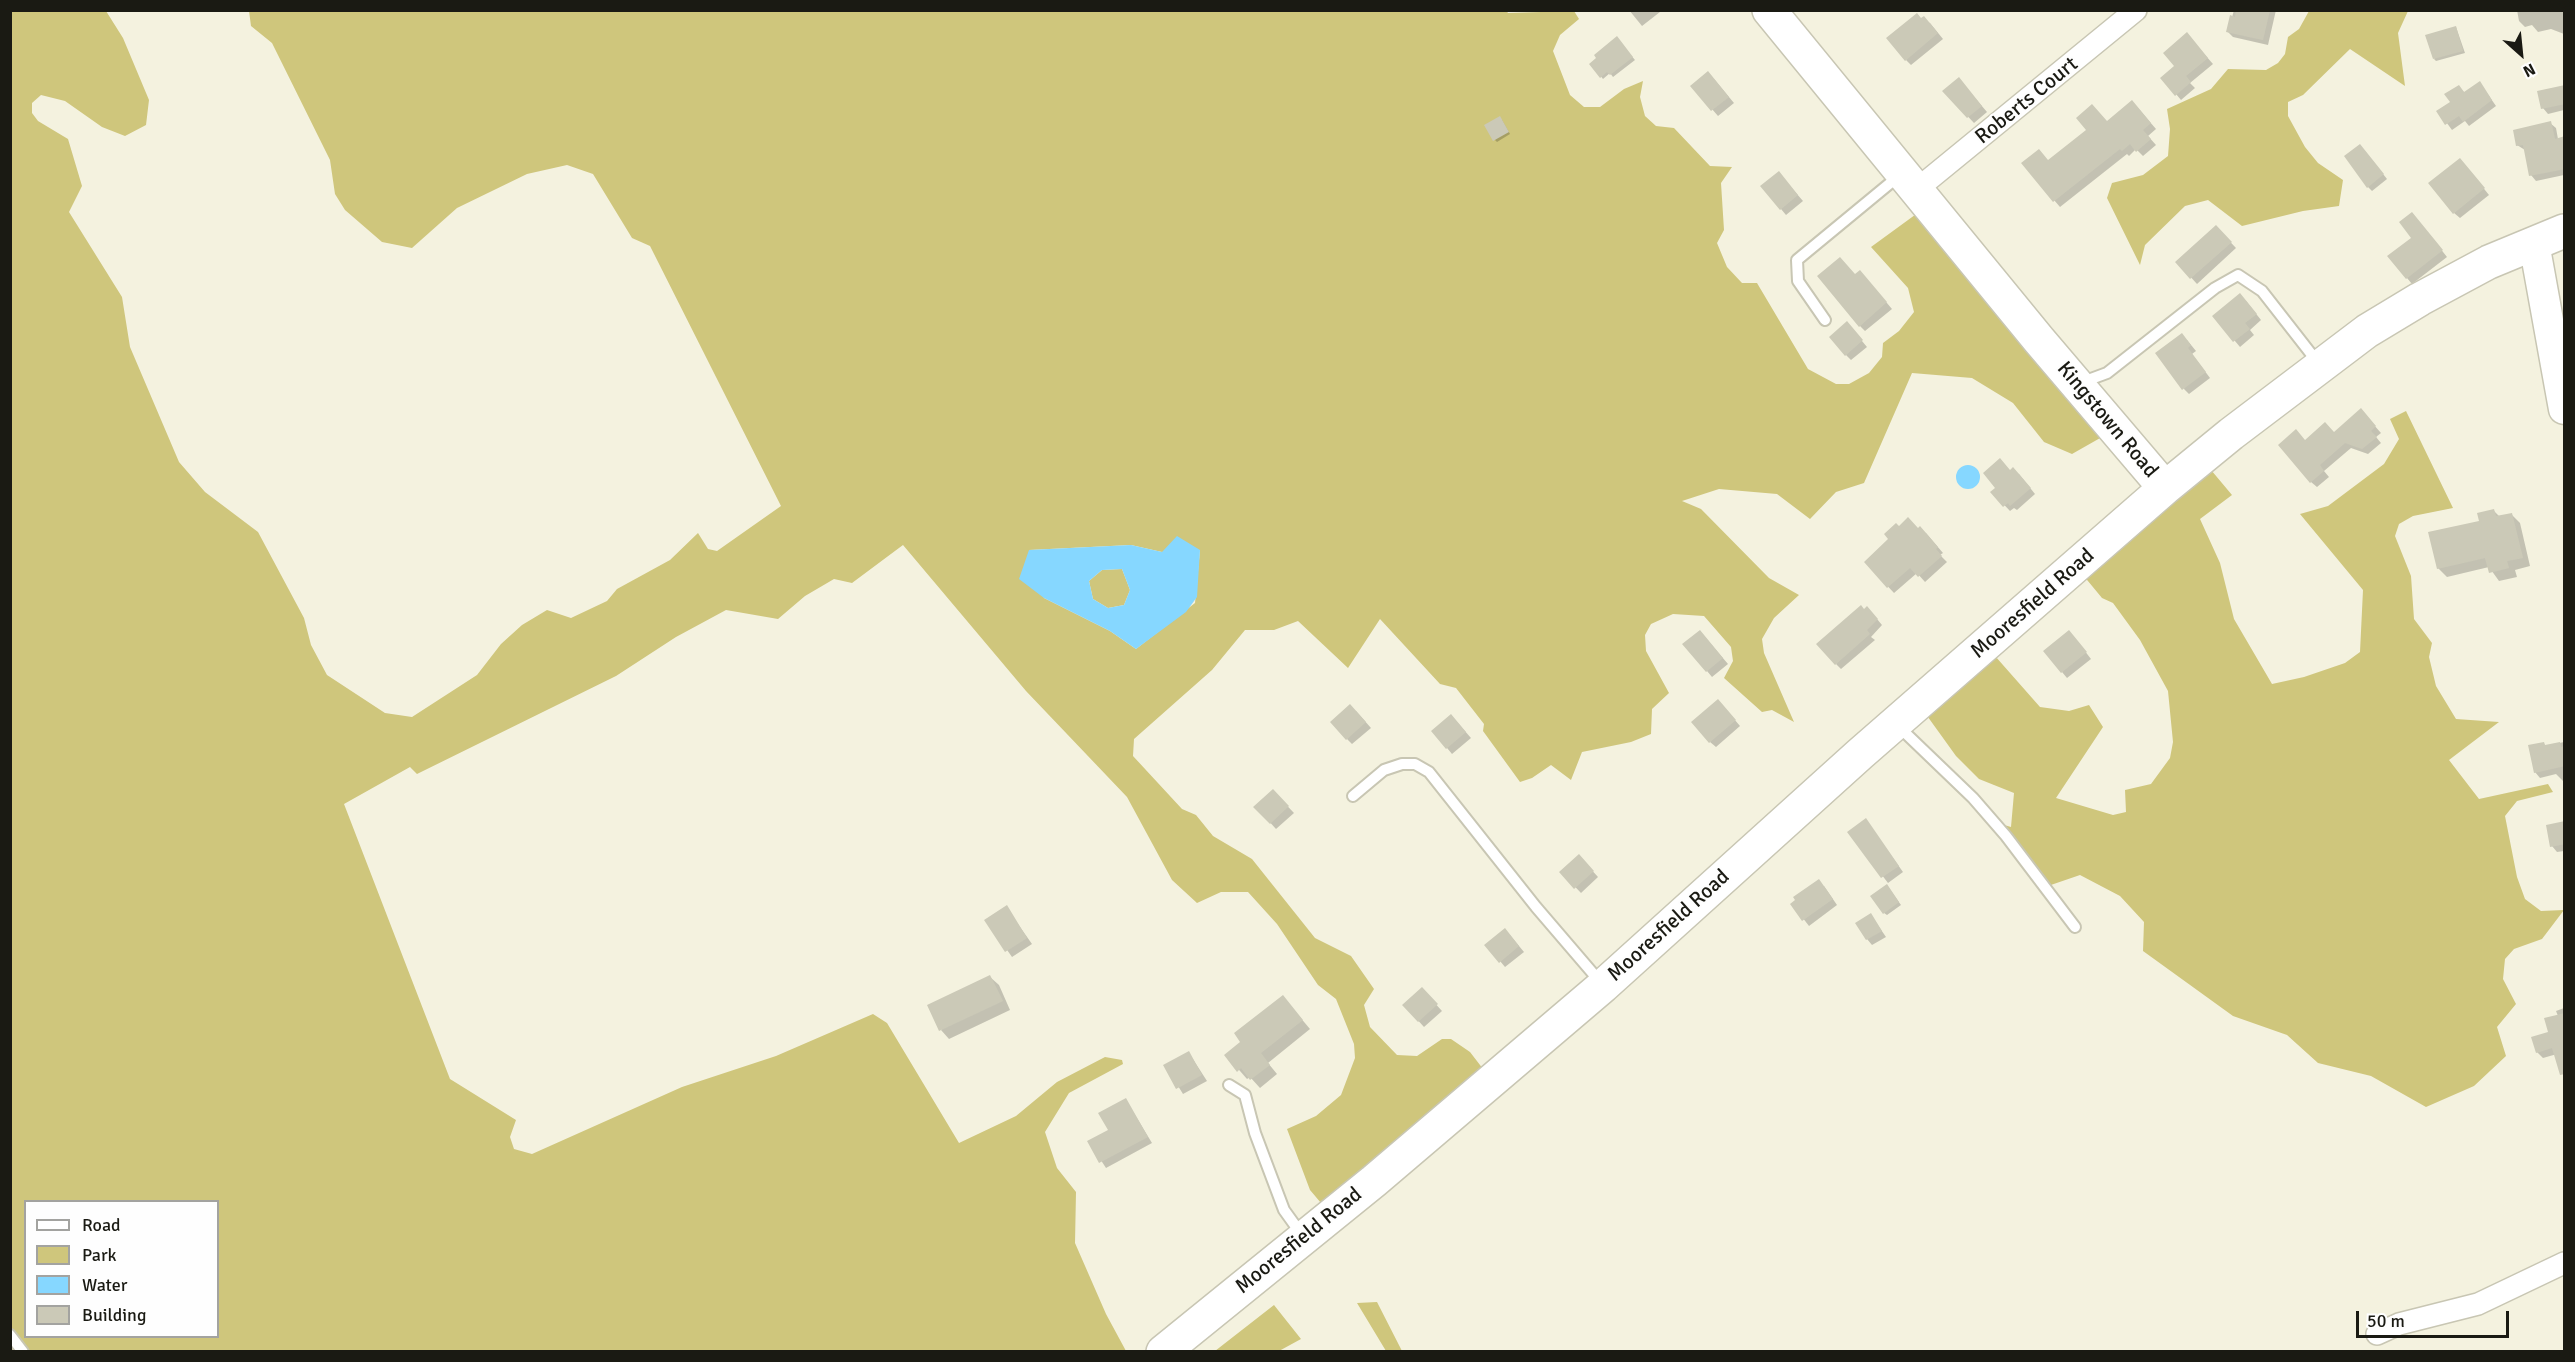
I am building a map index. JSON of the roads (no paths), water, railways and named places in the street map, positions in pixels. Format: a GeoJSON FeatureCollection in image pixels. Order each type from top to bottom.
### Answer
{"type":"FeatureCollection","features":[{"type":"Feature","properties":{"kind":"main road","name":"Kingstown Road"},"geometry":{"type":"LineString","coordinates":[[1769,10],[2165,488],[2367,332],[2420,299],[2489,262],[2565,231]]}},
{"type":"Feature","properties":{"kind":"main road","name":"Mooresfield Road"},"geometry":{"type":"LineString","coordinates":[[1163,1352],[1603,986],[1896,723],[2165,488]]}},
{"type":"Feature","properties":{"kind":"street","name":"Roberts Court"},"geometry":{"type":"LineString","coordinates":[[1909,181],[2136,10]]}},
{"type":"Feature","properties":{"kind":"street"},"geometry":{"type":"LineString","coordinates":[[2534,243],[2565,409]]}},
{"type":"Feature","properties":{"kind":"street"},"geometry":{"type":"LineString","coordinates":[[2377,1334],[2399,1324],[2478,1304],[2565,1263]]}},
{"type":"Feature","properties":{"kind":"lane"},"geometry":{"type":"LineString","coordinates":[[1825,320],[1798,281],[1797,260],[1909,181]]}},
{"type":"Feature","properties":{"kind":"lane"},"geometry":{"type":"LineString","coordinates":[[2077,384],[2107,373],[2215,288],[2238,274],[2262,291],[2321,366]]}},
{"type":"Feature","properties":{"kind":"lane"},"geometry":{"type":"LineString","coordinates":[[1896,723],[1980,806],[2074,927]]}},
{"type":"Feature","properties":{"kind":"lane"},"geometry":{"type":"LineString","coordinates":[[1353,796],[1384,770],[1402,764],[1414,764],[1429,772],[1528,898],[1603,986]]}},
{"type":"Feature","properties":{"kind":"lane"},"geometry":{"type":"LineString","coordinates":[[1229,1085],[1245,1095],[1255,1133],[1284,1210],[1304,1237]]}},
{"type":"Feature","properties":{"kind":"lane"},"geometry":{"type":"LineString","coordinates":[[10,1335],[23,1352]]}},
{"type":"Feature","properties":{"kind":"water"},"geometry":{"type":"Polygon","coordinates":[[[1968,465],[1976,469],[1980,477],[1976,485],[1968,489],[1960,485],[1956,477],[1960,469],[1968,465]]]}},
{"type":"Feature","properties":{"kind":"water"},"geometry":{"type":"Polygon","coordinates":[[[1177,536],[1200,550],[1197,597],[1186,612],[1136,649],[1110,631],[1044,598],[1019,579],[1029,550],[1131,545],[1162,552],[1177,536]],[[1122,569],[1102,570],[1089,581],[1093,599],[1108,608],[1124,605],[1130,590],[1122,569]]]}}]}
